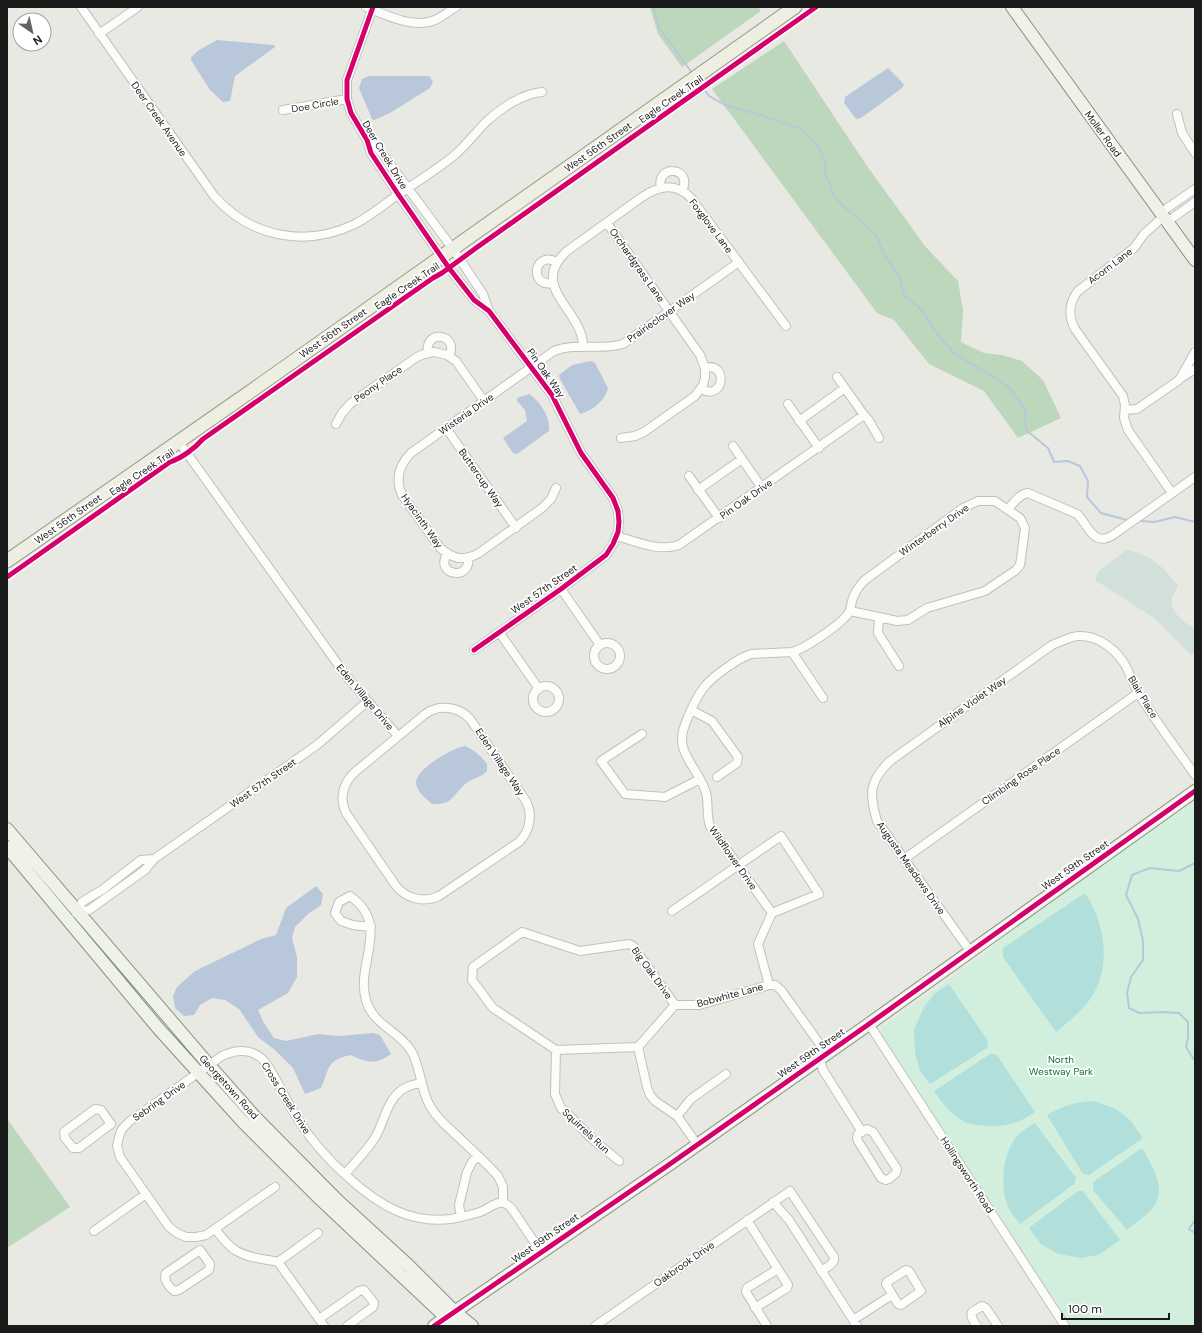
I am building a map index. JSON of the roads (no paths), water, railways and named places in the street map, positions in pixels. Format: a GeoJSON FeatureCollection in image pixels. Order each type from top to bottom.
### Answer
{"type":"FeatureCollection","features":[{"type":"Feature","properties":{"kind":"main road","name":"West 56th Street"},"geometry":{"type":"LineString","coordinates":[[7,561],[179,442],[795,7]]}},
{"type":"Feature","properties":{"kind":"main road","name":"Moller Road"},"geometry":{"type":"LineString","coordinates":[[1012,7],[1195,260]]}},
{"type":"Feature","properties":{"kind":"main road","name":"West 59th Street"},"geometry":{"type":"LineString","coordinates":[[434,1326],[452,1319],[542,1252],[821,1058],[1195,791]]}},
{"type":"Feature","properties":{"kind":"main road","name":"Georgetown Road"},"geometry":{"type":"LineString","coordinates":[[7,829],[255,1117],[299,1163],[409,1266],[452,1319]]}},
{"type":"Feature","properties":{"kind":"main road","name":"Georgetown Road"},"geometry":{"type":"LineString","coordinates":[[7,847],[198,1073],[247,1126],[293,1173],[452,1319],[472,1326]]}},
{"type":"Feature","properties":{"kind":"street","name":"Deer Creek Avenue"},"geometry":{"type":"LineString","coordinates":[[81,7],[210,192],[230,212],[247,223],[262,230],[282,235],[304,237],[323,235],[356,223],[455,154],[491,118],[524,97],[542,92]]}},
{"type":"Feature","properties":{"kind":"street"},"geometry":{"type":"LineString","coordinates":[[99,34],[138,7]]}},
{"type":"Feature","properties":{"kind":"street"},"geometry":{"type":"LineString","coordinates":[[370,8],[404,20],[419,23],[435,20],[456,7]]}},
{"type":"Feature","properties":{"kind":"street","name":"Deer Creek Drive"},"geometry":{"type":"LineString","coordinates":[[370,8],[348,80],[347,99],[351,113],[367,140],[371,153],[442,257]]}},
{"type":"Feature","properties":{"kind":"street","name":"Doe Circle"},"geometry":{"type":"LineString","coordinates":[[283,110],[347,99]]}},
{"type":"Feature","properties":{"kind":"street"},"geometry":{"type":"LineString","coordinates":[[1177,114],[1184,136],[1195,153]]}},
{"type":"Feature","properties":{"kind":"street","name":"Deer Creek Drive"},"geometry":{"type":"LineString","coordinates":[[367,140],[378,148],[453,249]]}},
{"type":"Feature","properties":{"kind":"street","name":"Foxglove Lane"},"geometry":{"type":"LineString","coordinates":[[682,191],[685,184],[684,178],[678,172],[667,172],[661,178],[661,188],[671,187],[682,191],[692,199],[786,326]]}},
{"type":"Feature","properties":{"kind":"street"},"geometry":{"type":"LineString","coordinates":[[583,347],[583,337],[579,326],[557,295],[553,283],[554,270],[557,262],[560,256],[642,197],[653,190],[661,188]]}},
{"type":"Feature","properties":{"kind":"street"},"geometry":{"type":"LineString","coordinates":[[1163,217],[1195,189]]}},
{"type":"Feature","properties":{"kind":"street"},"geometry":{"type":"LineString","coordinates":[[1163,217],[1195,202]]}},
{"type":"Feature","properties":{"kind":"street","name":"Acorn Lane"},"geometry":{"type":"LineString","coordinates":[[1125,410],[1124,399],[1121,393],[1075,329],[1071,320],[1071,303],[1078,291],[1134,248],[1144,234],[1163,217]]}},
{"type":"Feature","properties":{"kind":"street","name":"Orchardgrass Lane"},"geometry":{"type":"LineString","coordinates":[[607,223],[700,355],[705,368],[705,378],[701,389]]}},
{"type":"Feature","properties":{"kind":"street","name":"Pin Oak Way"},"geometry":{"type":"LineString","coordinates":[[453,249],[483,294],[490,311],[554,399],[581,453],[614,501],[619,518],[617,536]]}},
{"type":"Feature","properties":{"kind":"street","name":"Pin Oak Way"},"geometry":{"type":"LineString","coordinates":[[442,257],[474,300],[490,311]]}},
{"type":"Feature","properties":{"kind":"street"},"geometry":{"type":"LineString","coordinates":[[553,283],[547,284],[541,282],[537,275],[537,268],[544,260],[550,259],[557,262]]}},
{"type":"Feature","properties":{"kind":"street","name":"Prairieclover Way"},"geometry":{"type":"LineString","coordinates":[[532,367],[558,350],[570,346],[613,346],[623,344],[739,262]]}},
{"type":"Feature","properties":{"kind":"street"},"geometry":{"type":"LineString","coordinates":[[449,356],[452,348],[446,338],[441,336],[430,340],[427,347],[428,353],[440,353],[449,356],[460,366],[484,401]]}},
{"type":"Feature","properties":{"kind":"street"},"geometry":{"type":"LineString","coordinates":[[1179,380],[1195,352]]}},
{"type":"Feature","properties":{"kind":"street","name":"Peony Place"},"geometry":{"type":"LineString","coordinates":[[336,424],[342,412],[351,403],[418,356],[428,353]]}},
{"type":"Feature","properties":{"kind":"street","name":"Wisteria Drive"},"geometry":{"type":"LineString","coordinates":[[402,463],[411,453],[532,367]]}},
{"type":"Feature","properties":{"kind":"street"},"geometry":{"type":"LineString","coordinates":[[621,438],[635,436],[644,432],[691,399],[701,389],[707,392],[716,389],[720,384],[721,376],[715,368],[705,368]]}},
{"type":"Feature","properties":{"kind":"street"},"geometry":{"type":"LineString","coordinates":[[1172,493],[1129,432],[1125,423],[1125,410],[1137,409],[1195,368]]}},
{"type":"Feature","properties":{"kind":"street"},"geometry":{"type":"LineString","coordinates":[[837,377],[868,419],[879,438]]}},
{"type":"Feature","properties":{"kind":"street"},"geometry":{"type":"LineString","coordinates":[[799,421],[845,388]]}},
{"type":"Feature","properties":{"kind":"street"},"geometry":{"type":"LineString","coordinates":[[788,404],[819,448]]}},
{"type":"Feature","properties":{"kind":"street","name":"Pin Oak Drive"},"geometry":{"type":"LineString","coordinates":[[617,536],[657,547],[672,548],[683,544],[864,415]]}},
{"type":"Feature","properties":{"kind":"street","name":"Buttercup Way"},"geometry":{"type":"LineString","coordinates":[[446,428],[516,528]]}},
{"type":"Feature","properties":{"kind":"street","name":"Eden Village Drive"},"geometry":{"type":"LineString","coordinates":[[179,442],[337,665],[398,736],[354,772],[344,786],[342,796],[348,816],[396,886],[403,893],[412,898],[426,900],[439,896],[481,867]]}},
{"type":"Feature","properties":{"kind":"street"},"geometry":{"type":"LineString","coordinates":[[733,446],[762,488]]}},
{"type":"Feature","properties":{"kind":"street"},"geometry":{"type":"LineString","coordinates":[[698,490],[742,459]]}},
{"type":"Feature","properties":{"kind":"street","name":"Hyacinth Way"},"geometry":{"type":"LineString","coordinates":[[402,463],[398,479],[402,495],[437,545],[447,554],[457,557],[468,557],[468,565],[464,570],[455,573],[451,572],[445,566],[444,560],[447,554]]}},
{"type":"Feature","properties":{"kind":"street"},"geometry":{"type":"LineString","coordinates":[[689,476],[719,518]]}},
{"type":"Feature","properties":{"kind":"street"},"geometry":{"type":"LineString","coordinates":[[1008,509],[1020,496],[1028,493],[1077,514],[1092,534],[1099,538],[1105,538],[1113,535],[1195,477]]}},
{"type":"Feature","properties":{"kind":"street"},"geometry":{"type":"LineString","coordinates":[[468,557],[475,555],[516,528],[547,504],[556,488]]}},
{"type":"Feature","properties":{"kind":"street","name":"Winterberry Drive"},"geometry":{"type":"LineString","coordinates":[[742,658],[752,654],[798,651],[810,644],[843,620],[850,611],[852,599],[856,590],[867,577],[965,506],[975,502],[988,500],[997,501],[1022,519],[1025,528],[1021,564],[1016,570],[985,591],[927,608],[906,620],[897,621],[850,611]]}},
{"type":"Feature","properties":{"kind":"street","name":"West 57th Street"},"geometry":{"type":"LineString","coordinates":[[474,650],[561,589],[606,555],[612,548],[617,536]]}},
{"type":"Feature","properties":{"kind":"street"},"geometry":{"type":"LineString","coordinates":[[561,589],[600,645]]}},
{"type":"Feature","properties":{"kind":"street"},"geometry":{"type":"LineString","coordinates":[[879,617],[878,633],[899,666]]}},
{"type":"Feature","properties":{"kind":"street"},"geometry":{"type":"LineString","coordinates":[[499,632],[539,689]]}},
{"type":"Feature","properties":{"kind":"street","name":"Blair Place"},"geometry":{"type":"LineString","coordinates":[[1079,636],[1093,638],[1107,644],[1117,654],[1125,664],[1138,693],[1195,775]]}},
{"type":"Feature","properties":{"kind":"street","name":"Alpine Violet Way"},"geometry":{"type":"LineString","coordinates":[[874,779],[882,768],[890,761],[1052,645],[1079,636]]}},
{"type":"Feature","properties":{"kind":"street"},"geometry":{"type":"LineString","coordinates":[[792,652],[823,698]]}},
{"type":"Feature","properties":{"kind":"street","name":"Wildflower Drive"},"geometry":{"type":"LineString","coordinates":[[742,658],[715,676],[700,691],[682,731],[682,740],[684,751],[707,794],[707,815],[710,826],[772,913]]}},
{"type":"Feature","properties":{"kind":"street","name":"Climbing Rose Place"},"geometry":{"type":"LineString","coordinates":[[904,859],[1138,693]]}},
{"type":"Feature","properties":{"kind":"street","name":"West 57th Street"},"geometry":{"type":"LineString","coordinates":[[67,919],[78,912],[82,902],[102,890],[142,860],[154,859],[310,750],[332,733],[368,701]]}},
{"type":"Feature","properties":{"kind":"street","name":"Eden Village Way"},"geometry":{"type":"LineString","coordinates":[[398,736],[424,715],[433,710],[439,708],[450,708],[462,712],[472,722],[528,804],[530,814],[529,824],[523,837],[519,842],[481,867]]}},
{"type":"Feature","properties":{"kind":"street"},"geometry":{"type":"LineString","coordinates":[[691,710],[712,721],[738,757],[737,763],[717,778]]}},
{"type":"Feature","properties":{"kind":"street"},"geometry":{"type":"LineString","coordinates":[[642,734],[601,761],[625,794],[665,798],[700,779]]}},
{"type":"Feature","properties":{"kind":"street","name":"Augusta Meadows Drive"},"geometry":{"type":"LineString","coordinates":[[874,779],[871,799],[877,821],[970,951]]}},
{"type":"Feature","properties":{"kind":"street"},"geometry":{"type":"LineString","coordinates":[[672,911],[780,837],[819,894],[772,913],[758,944],[769,985],[775,985],[781,990],[820,1044],[820,1064],[823,1071],[862,1132]]}},
{"type":"Feature","properties":{"kind":"street"},"geometry":{"type":"LineString","coordinates":[[371,927],[353,925],[341,921],[335,913],[339,902],[350,896],[359,902],[371,927],[364,986],[366,1003],[377,1020],[405,1043],[411,1050],[428,1102],[435,1114],[494,1171],[501,1181],[504,1190],[503,1203],[512,1209],[542,1252]]}},
{"type":"Feature","properties":{"kind":"street","name":"Big Oak Drive"},"geometry":{"type":"LineString","coordinates":[[556,1050],[493,1008],[472,980],[473,967],[522,932],[580,951],[629,944],[633,946],[675,1005]]}},
{"type":"Feature","properties":{"kind":"street","name":"Bobwhite Lane"},"geometry":{"type":"LineString","coordinates":[[675,1005],[699,1005],[769,985]]}},
{"type":"Feature","properties":{"kind":"street"},"geometry":{"type":"LineString","coordinates":[[556,1050],[638,1047],[675,1005]]}},
{"type":"Feature","properties":{"kind":"street","name":"Hollingsworth Road"},"geometry":{"type":"LineString","coordinates":[[868,1024],[1065,1326]]}},
{"type":"Feature","properties":{"kind":"street"},"geometry":{"type":"LineString","coordinates":[[638,1047],[650,1094],[655,1101],[677,1116],[697,1144]]}},
{"type":"Feature","properties":{"kind":"street","name":"Squirrels Run"},"geometry":{"type":"LineString","coordinates":[[556,1050],[555,1094],[561,1108],[591,1138],[619,1161]]}},
{"type":"Feature","properties":{"kind":"street","name":"Cross Creek Drive"},"geometry":{"type":"LineString","coordinates":[[198,1073],[228,1053],[234,1051],[248,1052],[261,1058],[268,1065],[291,1108],[307,1133],[327,1157],[376,1201],[401,1213],[425,1219],[445,1219],[480,1212],[497,1204],[503,1203]]}},
{"type":"Feature","properties":{"kind":"street","name":"Sebring Drive"},"geometry":{"type":"LineString","coordinates":[[122,1130],[130,1121],[198,1073]]}},
{"type":"Feature","properties":{"kind":"street"},"geometry":{"type":"LineString","coordinates":[[677,1116],[691,1099],[726,1074]]}},
{"type":"Feature","properties":{"kind":"street"},"geometry":{"type":"LineString","coordinates":[[345,1174],[371,1145],[392,1101],[397,1094],[406,1087],[422,1083]]}},
{"type":"Feature","properties":{"kind":"street"},"geometry":{"type":"LineString","coordinates":[[111,1124],[77,1149],[72,1147],[64,1136],[66,1131],[96,1109],[101,1110],[111,1124],[122,1130],[117,1144],[120,1157],[171,1229],[186,1237],[206,1235],[274,1187]]}},
{"type":"Feature","properties":{"kind":"street"},"geometry":{"type":"LineString","coordinates":[[867,1129],[872,1131],[896,1168],[896,1173],[890,1179],[886,1180],[881,1178],[858,1142],[857,1136],[862,1132],[867,1129]]}},
{"type":"Feature","properties":{"kind":"street"},"geometry":{"type":"LineString","coordinates":[[461,1217],[459,1205],[467,1172],[472,1162],[478,1156]]}},
{"type":"Feature","properties":{"kind":"street","name":"Oakbrook Drive"},"geometry":{"type":"LineString","coordinates":[[595,1326],[789,1191],[791,1191],[834,1257],[834,1261],[821,1271]]}},
{"type":"Feature","properties":{"kind":"street"},"geometry":{"type":"LineString","coordinates":[[94,1231],[146,1194]]}},
{"type":"Feature","properties":{"kind":"street"},"geometry":{"type":"LineString","coordinates":[[773,1202],[790,1223],[855,1323],[892,1295]]}},
{"type":"Feature","properties":{"kind":"street"},"geometry":{"type":"LineString","coordinates":[[747,1220],[788,1285],[787,1288],[755,1308]]}},
{"type":"Feature","properties":{"kind":"street"},"geometry":{"type":"LineString","coordinates":[[215,1229],[230,1246],[240,1253],[278,1262],[321,1323],[361,1290],[364,1290],[374,1303],[373,1307],[347,1326]]}},
{"type":"Feature","properties":{"kind":"street"},"geometry":{"type":"LineString","coordinates":[[278,1262],[318,1233]]}},
{"type":"Feature","properties":{"kind":"street"},"geometry":{"type":"LineString","coordinates":[[198,1237],[200,1250],[210,1264],[209,1270],[180,1290],[174,1291],[166,1280],[166,1273],[200,1250]]}},
{"type":"Feature","properties":{"kind":"street"},"geometry":{"type":"LineString","coordinates":[[767,1326],[755,1308],[746,1290],[778,1269]]}},
{"type":"Feature","properties":{"kind":"street"},"geometry":{"type":"LineString","coordinates":[[906,1270],[909,1271],[922,1291],[901,1305],[898,1304],[892,1295],[886,1284],[906,1270]]}},
{"type":"Feature","properties":{"kind":"street"},"geometry":{"type":"LineString","coordinates":[[977,1326],[971,1314],[982,1306],[986,1308],[998,1326]]}},
{"type":"Feature","properties":{"kind":"waterway"},"geometry":{"type":"LineString","coordinates":[[654,7],[659,28],[693,74]]}},
{"type":"Feature","properties":{"kind":"waterway"},"geometry":{"type":"LineString","coordinates":[[698,81],[709,96],[725,105],[801,129],[818,146],[825,160],[825,174],[835,198],[876,235],[884,254],[900,278],[904,295],[920,308],[941,339],[956,355],[1011,389],[1025,410],[1026,430],[1048,448],[1054,462],[1068,461],[1080,466],[1088,481],[1087,497],[1101,513],[1127,520]]}},
{"type":"Feature","properties":{"kind":"waterway"},"geometry":{"type":"LineString","coordinates":[[1141,521],[1154,522],[1175,517],[1195,522]]}},
{"type":"Feature","properties":{"kind":"waterway"},"geometry":{"type":"LineString","coordinates":[[1195,863],[1179,871],[1150,868],[1132,875],[1126,895],[1138,919],[1143,941],[1143,960],[1131,977],[1127,993],[1129,1008],[1139,1013],[1179,1013],[1188,1022],[1186,1047],[1195,1061]]}},
{"type":"Feature","properties":{"kind":"waterway"},"geometry":{"type":"LineString","coordinates":[[1195,1220],[1189,1229],[1195,1233]]}},
{"type":"Feature","properties":{"kind":"park label","name":"North Westway Park"},"geometry":{"type":"Point","coordinates":[1061,1064]}}]}
